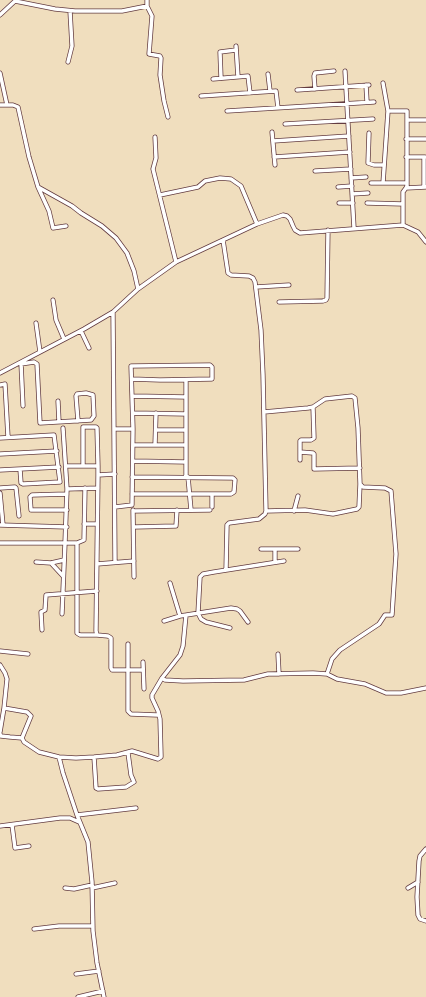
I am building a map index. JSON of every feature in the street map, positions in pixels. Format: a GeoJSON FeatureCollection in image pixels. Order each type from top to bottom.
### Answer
{"type":"FeatureCollection","features":[{"type":"Feature","properties":{"kind":"street"},"geometry":{"type":"LineString","coordinates":[[147,0],[147,6],[152,16],[149,54],[160,56],[161,58],[160,75],[168,117]]}},
{"type":"Feature","properties":{"kind":"street"},"geometry":{"type":"LineString","coordinates":[[0,15],[15,1],[70,11],[122,11],[147,6]]}},
{"type":"Feature","properties":{"kind":"street"},"geometry":{"type":"LineString","coordinates":[[68,62],[72,46],[70,11]]}},
{"type":"Feature","properties":{"kind":"street"},"geometry":{"type":"LineString","coordinates":[[221,78],[220,52],[236,48],[238,77]]}},
{"type":"Feature","properties":{"kind":"street"},"geometry":{"type":"LineString","coordinates":[[315,89],[315,74],[334,71]]}},
{"type":"Feature","properties":{"kind":"street"},"geometry":{"type":"LineString","coordinates":[[345,71],[354,228]]}},
{"type":"Feature","properties":{"kind":"street"},"geometry":{"type":"LineString","coordinates":[[0,74],[7,105]]}},
{"type":"Feature","properties":{"kind":"street"},"geometry":{"type":"LineString","coordinates":[[268,74],[270,91]]}},
{"type":"Feature","properties":{"kind":"street"},"geometry":{"type":"LineString","coordinates":[[213,79],[248,76],[250,93]]}},
{"type":"Feature","properties":{"kind":"street"},"geometry":{"type":"LineString","coordinates":[[383,83],[388,111],[383,183]]}},
{"type":"Feature","properties":{"kind":"street"},"geometry":{"type":"LineString","coordinates":[[297,90],[367,85],[367,102]]}},
{"type":"Feature","properties":{"kind":"street"},"geometry":{"type":"LineString","coordinates":[[201,96],[276,91],[278,108]]}},
{"type":"Feature","properties":{"kind":"street"},"geometry":{"type":"LineString","coordinates":[[227,111],[374,102]]}},
{"type":"Feature","properties":{"kind":"street"},"geometry":{"type":"LineString","coordinates":[[0,105],[13,105],[18,107],[29,157],[38,188],[49,211],[53,228],[66,226]]}},
{"type":"Feature","properties":{"kind":"street"},"geometry":{"type":"LineString","coordinates":[[388,111],[407,111],[407,183],[403,192],[403,225]]}},
{"type":"Feature","properties":{"kind":"street"},"geometry":{"type":"LineString","coordinates":[[285,124],[373,119]]}},
{"type":"Feature","properties":{"kind":"street"},"geometry":{"type":"LineString","coordinates":[[407,120],[426,120]]}},
{"type":"Feature","properties":{"kind":"street"},"geometry":{"type":"LineString","coordinates":[[272,132],[275,165]]}},
{"type":"Feature","properties":{"kind":"street"},"geometry":{"type":"LineString","coordinates":[[369,133],[368,163],[374,165],[384,165]]}},
{"type":"Feature","properties":{"kind":"street"},"geometry":{"type":"LineString","coordinates":[[273,141],[349,136]]}},
{"type":"Feature","properties":{"kind":"street"},"geometry":{"type":"LineString","coordinates":[[155,137],[156,158],[153,169],[176,262]]}},
{"type":"Feature","properties":{"kind":"street"},"geometry":{"type":"LineString","coordinates":[[406,139],[426,139]]}},
{"type":"Feature","properties":{"kind":"street"},"geometry":{"type":"LineString","coordinates":[[274,157],[350,152]]}},
{"type":"Feature","properties":{"kind":"street"},"geometry":{"type":"LineString","coordinates":[[406,157],[425,157],[425,187],[406,188]]}},
{"type":"Feature","properties":{"kind":"street"},"geometry":{"type":"LineString","coordinates":[[315,171],[351,169]]}},
{"type":"Feature","properties":{"kind":"street"},"geometry":{"type":"LineString","coordinates":[[351,178],[366,177]]}},
{"type":"Feature","properties":{"kind":"street"},"geometry":{"type":"LineString","coordinates":[[160,195],[198,187],[204,181],[220,178],[231,179],[241,186],[257,224]]}},
{"type":"Feature","properties":{"kind":"street"},"geometry":{"type":"LineString","coordinates":[[371,183],[407,183]]}},
{"type":"Feature","properties":{"kind":"street"},"geometry":{"type":"LineString","coordinates":[[338,187],[352,186]]}},
{"type":"Feature","properties":{"kind":"street"},"geometry":{"type":"LineString","coordinates":[[38,188],[72,206],[80,213],[102,226],[116,238],[127,253],[134,271],[138,289]]}},
{"type":"Feature","properties":{"kind":"street"},"geometry":{"type":"LineString","coordinates":[[352,194],[368,193]]}},
{"type":"Feature","properties":{"kind":"street"},"geometry":{"type":"LineString","coordinates":[[339,203],[353,202]]}},
{"type":"Feature","properties":{"kind":"street"},"geometry":{"type":"LineString","coordinates":[[367,203],[403,204]]}},
{"type":"Feature","properties":{"kind":"street"},"geometry":{"type":"LineString","coordinates":[[0,373],[81,331],[113,312],[138,289],[176,262],[257,224],[283,215],[288,216],[293,226],[298,232],[302,233],[403,225],[418,232],[426,242]]}},
{"type":"Feature","properties":{"kind":"street"},"geometry":{"type":"LineString","coordinates":[[279,302],[326,300],[328,230]]}},
{"type":"Feature","properties":{"kind":"street"},"geometry":{"type":"LineString","coordinates":[[223,240],[228,273],[250,276],[254,278],[256,287],[261,330],[266,511],[265,514],[258,519],[229,522],[226,525],[226,570]]}},
{"type":"Feature","properties":{"kind":"street"},"geometry":{"type":"LineString","coordinates":[[256,287],[289,285]]}},
{"type":"Feature","properties":{"kind":"street"},"geometry":{"type":"LineString","coordinates":[[54,300],[56,320],[64,339]]}},
{"type":"Feature","properties":{"kind":"street"},"geometry":{"type":"LineString","coordinates":[[113,312],[115,562]]}},
{"type":"Feature","properties":{"kind":"street"},"geometry":{"type":"LineString","coordinates":[[36,323],[40,352]]}},
{"type":"Feature","properties":{"kind":"street"},"geometry":{"type":"LineString","coordinates":[[81,331],[89,348]]}},
{"type":"Feature","properties":{"kind":"street"},"geometry":{"type":"LineString","coordinates":[[21,363],[34,362],[36,364],[40,423],[78,421],[91,420],[94,416],[93,395],[90,393],[77,394],[78,421]]}},
{"type":"Feature","properties":{"kind":"street"},"geometry":{"type":"LineString","coordinates":[[21,363],[23,406]]}},
{"type":"Feature","properties":{"kind":"street"},"geometry":{"type":"LineString","coordinates":[[129,506],[132,505],[133,461],[133,396],[131,366],[210,365],[212,367],[212,379],[132,379]]}},
{"type":"Feature","properties":{"kind":"street"},"geometry":{"type":"LineString","coordinates":[[186,380],[185,445],[190,510]]}},
{"type":"Feature","properties":{"kind":"street"},"geometry":{"type":"LineString","coordinates":[[0,385],[6,384],[8,437]]}},
{"type":"Feature","properties":{"kind":"street"},"geometry":{"type":"LineString","coordinates":[[133,396],[186,397]]}},
{"type":"Feature","properties":{"kind":"street"},"geometry":{"type":"LineString","coordinates":[[264,412],[313,407],[325,400],[352,396],[354,397],[358,428],[360,468],[358,509],[333,514],[305,510],[266,511]]}},
{"type":"Feature","properties":{"kind":"street"},"geometry":{"type":"LineString","coordinates":[[58,401],[59,422]]}},
{"type":"Feature","properties":{"kind":"street"},"geometry":{"type":"LineString","coordinates":[[300,460],[300,441],[311,440],[314,438],[313,407]]}},
{"type":"Feature","properties":{"kind":"street"},"geometry":{"type":"LineString","coordinates":[[133,413],[186,414]]}},
{"type":"Feature","properties":{"kind":"street"},"geometry":{"type":"LineString","coordinates":[[156,413],[156,445]]}},
{"type":"Feature","properties":{"kind":"street"},"geometry":{"type":"LineString","coordinates":[[83,466],[83,427],[96,427],[98,466],[96,635]]}},
{"type":"Feature","properties":{"kind":"street"},"geometry":{"type":"LineString","coordinates":[[62,614],[67,510],[63,428]]}},
{"type":"Feature","properties":{"kind":"street"},"geometry":{"type":"LineString","coordinates":[[114,430],[133,429]]}},
{"type":"Feature","properties":{"kind":"street"},"geometry":{"type":"LineString","coordinates":[[156,430],[186,430]]}},
{"type":"Feature","properties":{"kind":"street"},"geometry":{"type":"LineString","coordinates":[[0,438],[54,435],[60,482],[23,484],[21,483],[20,470]]}},
{"type":"Feature","properties":{"kind":"street"},"geometry":{"type":"LineString","coordinates":[[133,445],[185,445]]}},
{"type":"Feature","properties":{"kind":"street"},"geometry":{"type":"LineString","coordinates":[[0,454],[57,451]]}},
{"type":"Feature","properties":{"kind":"street"},"geometry":{"type":"LineString","coordinates":[[300,452],[314,454],[314,469],[360,468]]}},
{"type":"Feature","properties":{"kind":"street"},"geometry":{"type":"LineString","coordinates":[[133,461],[186,462]]}},
{"type":"Feature","properties":{"kind":"street"},"geometry":{"type":"LineString","coordinates":[[66,466],[98,466]]}},
{"type":"Feature","properties":{"kind":"street"},"geometry":{"type":"LineString","coordinates":[[0,470],[59,467]]}},
{"type":"Feature","properties":{"kind":"street"},"geometry":{"type":"LineString","coordinates":[[98,475],[114,474]]}},
{"type":"Feature","properties":{"kind":"street"},"geometry":{"type":"LineString","coordinates":[[132,478],[187,477],[234,479],[234,493],[132,494]]}},
{"type":"Feature","properties":{"kind":"street"},"geometry":{"type":"LineString","coordinates":[[327,674],[332,659],[340,650],[379,624],[385,615],[393,614],[396,554],[391,491],[385,488],[363,486],[360,484]]}},
{"type":"Feature","properties":{"kind":"street"},"geometry":{"type":"LineString","coordinates":[[0,488],[16,488],[19,516]]}},
{"type":"Feature","properties":{"kind":"street"},"geometry":{"type":"LineString","coordinates":[[0,543],[77,543],[84,540],[85,488]]}},
{"type":"Feature","properties":{"kind":"street"},"geometry":{"type":"LineString","coordinates":[[67,489],[98,488]]}},
{"type":"Feature","properties":{"kind":"street"},"geometry":{"type":"LineString","coordinates":[[0,493],[1,525],[66,527]]}},
{"type":"Feature","properties":{"kind":"street"},"geometry":{"type":"LineString","coordinates":[[67,494],[32,495],[30,497],[31,510],[67,510]]}},
{"type":"Feature","properties":{"kind":"street"},"geometry":{"type":"LineString","coordinates":[[115,507],[129,506],[134,510],[190,510],[211,508],[212,494]]}},
{"type":"Feature","properties":{"kind":"street"},"geometry":{"type":"LineString","coordinates":[[294,511],[298,496]]}},
{"type":"Feature","properties":{"kind":"street"},"geometry":{"type":"LineString","coordinates":[[134,510],[134,577]]}},
{"type":"Feature","properties":{"kind":"street"},"geometry":{"type":"LineString","coordinates":[[134,527],[176,526],[178,510]]}},
{"type":"Feature","properties":{"kind":"street"},"geometry":{"type":"LineString","coordinates":[[84,524],[97,524]]}},
{"type":"Feature","properties":{"kind":"street"},"geometry":{"type":"LineString","coordinates":[[77,543],[77,633],[80,636],[96,635],[108,636],[111,638],[112,670],[143,670]]}},
{"type":"Feature","properties":{"kind":"street"},"geometry":{"type":"LineString","coordinates":[[261,549],[298,549]]}},
{"type":"Feature","properties":{"kind":"street"},"geometry":{"type":"LineString","coordinates":[[275,549],[276,562]]}},
{"type":"Feature","properties":{"kind":"street"},"geometry":{"type":"LineString","coordinates":[[36,562],[51,563],[64,560]]}},
{"type":"Feature","properties":{"kind":"street"},"geometry":{"type":"LineString","coordinates":[[97,564],[134,561]]}},
{"type":"Feature","properties":{"kind":"street"},"geometry":{"type":"LineString","coordinates":[[230,628],[204,622],[198,613],[200,578],[203,574],[284,561]]}},
{"type":"Feature","properties":{"kind":"street"},"geometry":{"type":"LineString","coordinates":[[51,563],[64,576]]}},
{"type":"Feature","properties":{"kind":"street"},"geometry":{"type":"LineString","coordinates":[[170,583],[180,616]]}},
{"type":"Feature","properties":{"kind":"street"},"geometry":{"type":"LineString","coordinates":[[42,630],[41,612],[45,610],[46,596],[63,593],[97,591]]}},
{"type":"Feature","properties":{"kind":"street"},"geometry":{"type":"LineString","coordinates":[[164,621],[180,616],[224,608],[234,608],[240,611],[248,622]]}},
{"type":"Feature","properties":{"kind":"street"},"geometry":{"type":"LineString","coordinates":[[22,738],[24,742],[39,752],[59,757],[94,757],[134,751],[156,759],[161,757],[160,719],[152,695],[162,678],[180,655],[183,646],[186,615]]}},
{"type":"Feature","properties":{"kind":"street"},"geometry":{"type":"LineString","coordinates":[[128,644],[128,711],[131,714],[157,715]]}},
{"type":"Feature","properties":{"kind":"street"},"geometry":{"type":"LineString","coordinates":[[0,652],[28,654]]}},
{"type":"Feature","properties":{"kind":"street"},"geometry":{"type":"LineString","coordinates":[[278,654],[279,674]]}},
{"type":"Feature","properties":{"kind":"street"},"geometry":{"type":"LineString","coordinates":[[143,662],[144,690]]}},
{"type":"Feature","properties":{"kind":"street"},"geometry":{"type":"LineString","coordinates":[[0,665],[5,672],[7,679],[0,736],[22,738]]}},
{"type":"Feature","properties":{"kind":"street"},"geometry":{"type":"LineString","coordinates":[[162,678],[165,680],[184,681],[244,680],[263,675],[327,674],[338,679],[365,684],[386,692],[401,693],[426,688]]}},
{"type":"Feature","properties":{"kind":"street"},"geometry":{"type":"LineString","coordinates":[[4,708],[27,712],[30,716],[22,738]]}},
{"type":"Feature","properties":{"kind":"street"},"geometry":{"type":"LineString","coordinates":[[94,757],[96,788],[126,787],[134,782],[131,775],[128,753]]}},
{"type":"Feature","properties":{"kind":"street"},"geometry":{"type":"LineString","coordinates":[[59,757],[62,773],[76,815],[88,842],[92,887],[93,926],[104,997]]}},
{"type":"Feature","properties":{"kind":"street"},"geometry":{"type":"LineString","coordinates":[[76,815],[136,808]]}},
{"type":"Feature","properties":{"kind":"street"},"geometry":{"type":"LineString","coordinates":[[0,826],[60,818],[70,818],[80,822]]}},
{"type":"Feature","properties":{"kind":"street"},"geometry":{"type":"LineString","coordinates":[[12,825],[15,848],[29,846]]}},
{"type":"Feature","properties":{"kind":"street"},"geometry":{"type":"LineString","coordinates":[[426,849],[420,856],[419,861],[417,897],[418,915],[420,919],[426,922]]}},
{"type":"Feature","properties":{"kind":"street"},"geometry":{"type":"LineString","coordinates":[[408,888],[418,882]]}},
{"type":"Feature","properties":{"kind":"street"},"geometry":{"type":"LineString","coordinates":[[65,888],[74,889],[115,884]]}},
{"type":"Feature","properties":{"kind":"street"},"geometry":{"type":"LineString","coordinates":[[34,929],[58,926],[93,926]]}},
{"type":"Feature","properties":{"kind":"street"},"geometry":{"type":"LineString","coordinates":[[76,974],[99,971]]}},
{"type":"Feature","properties":{"kind":"street"},"geometry":{"type":"LineString","coordinates":[[78,997],[103,991]]}}]}
